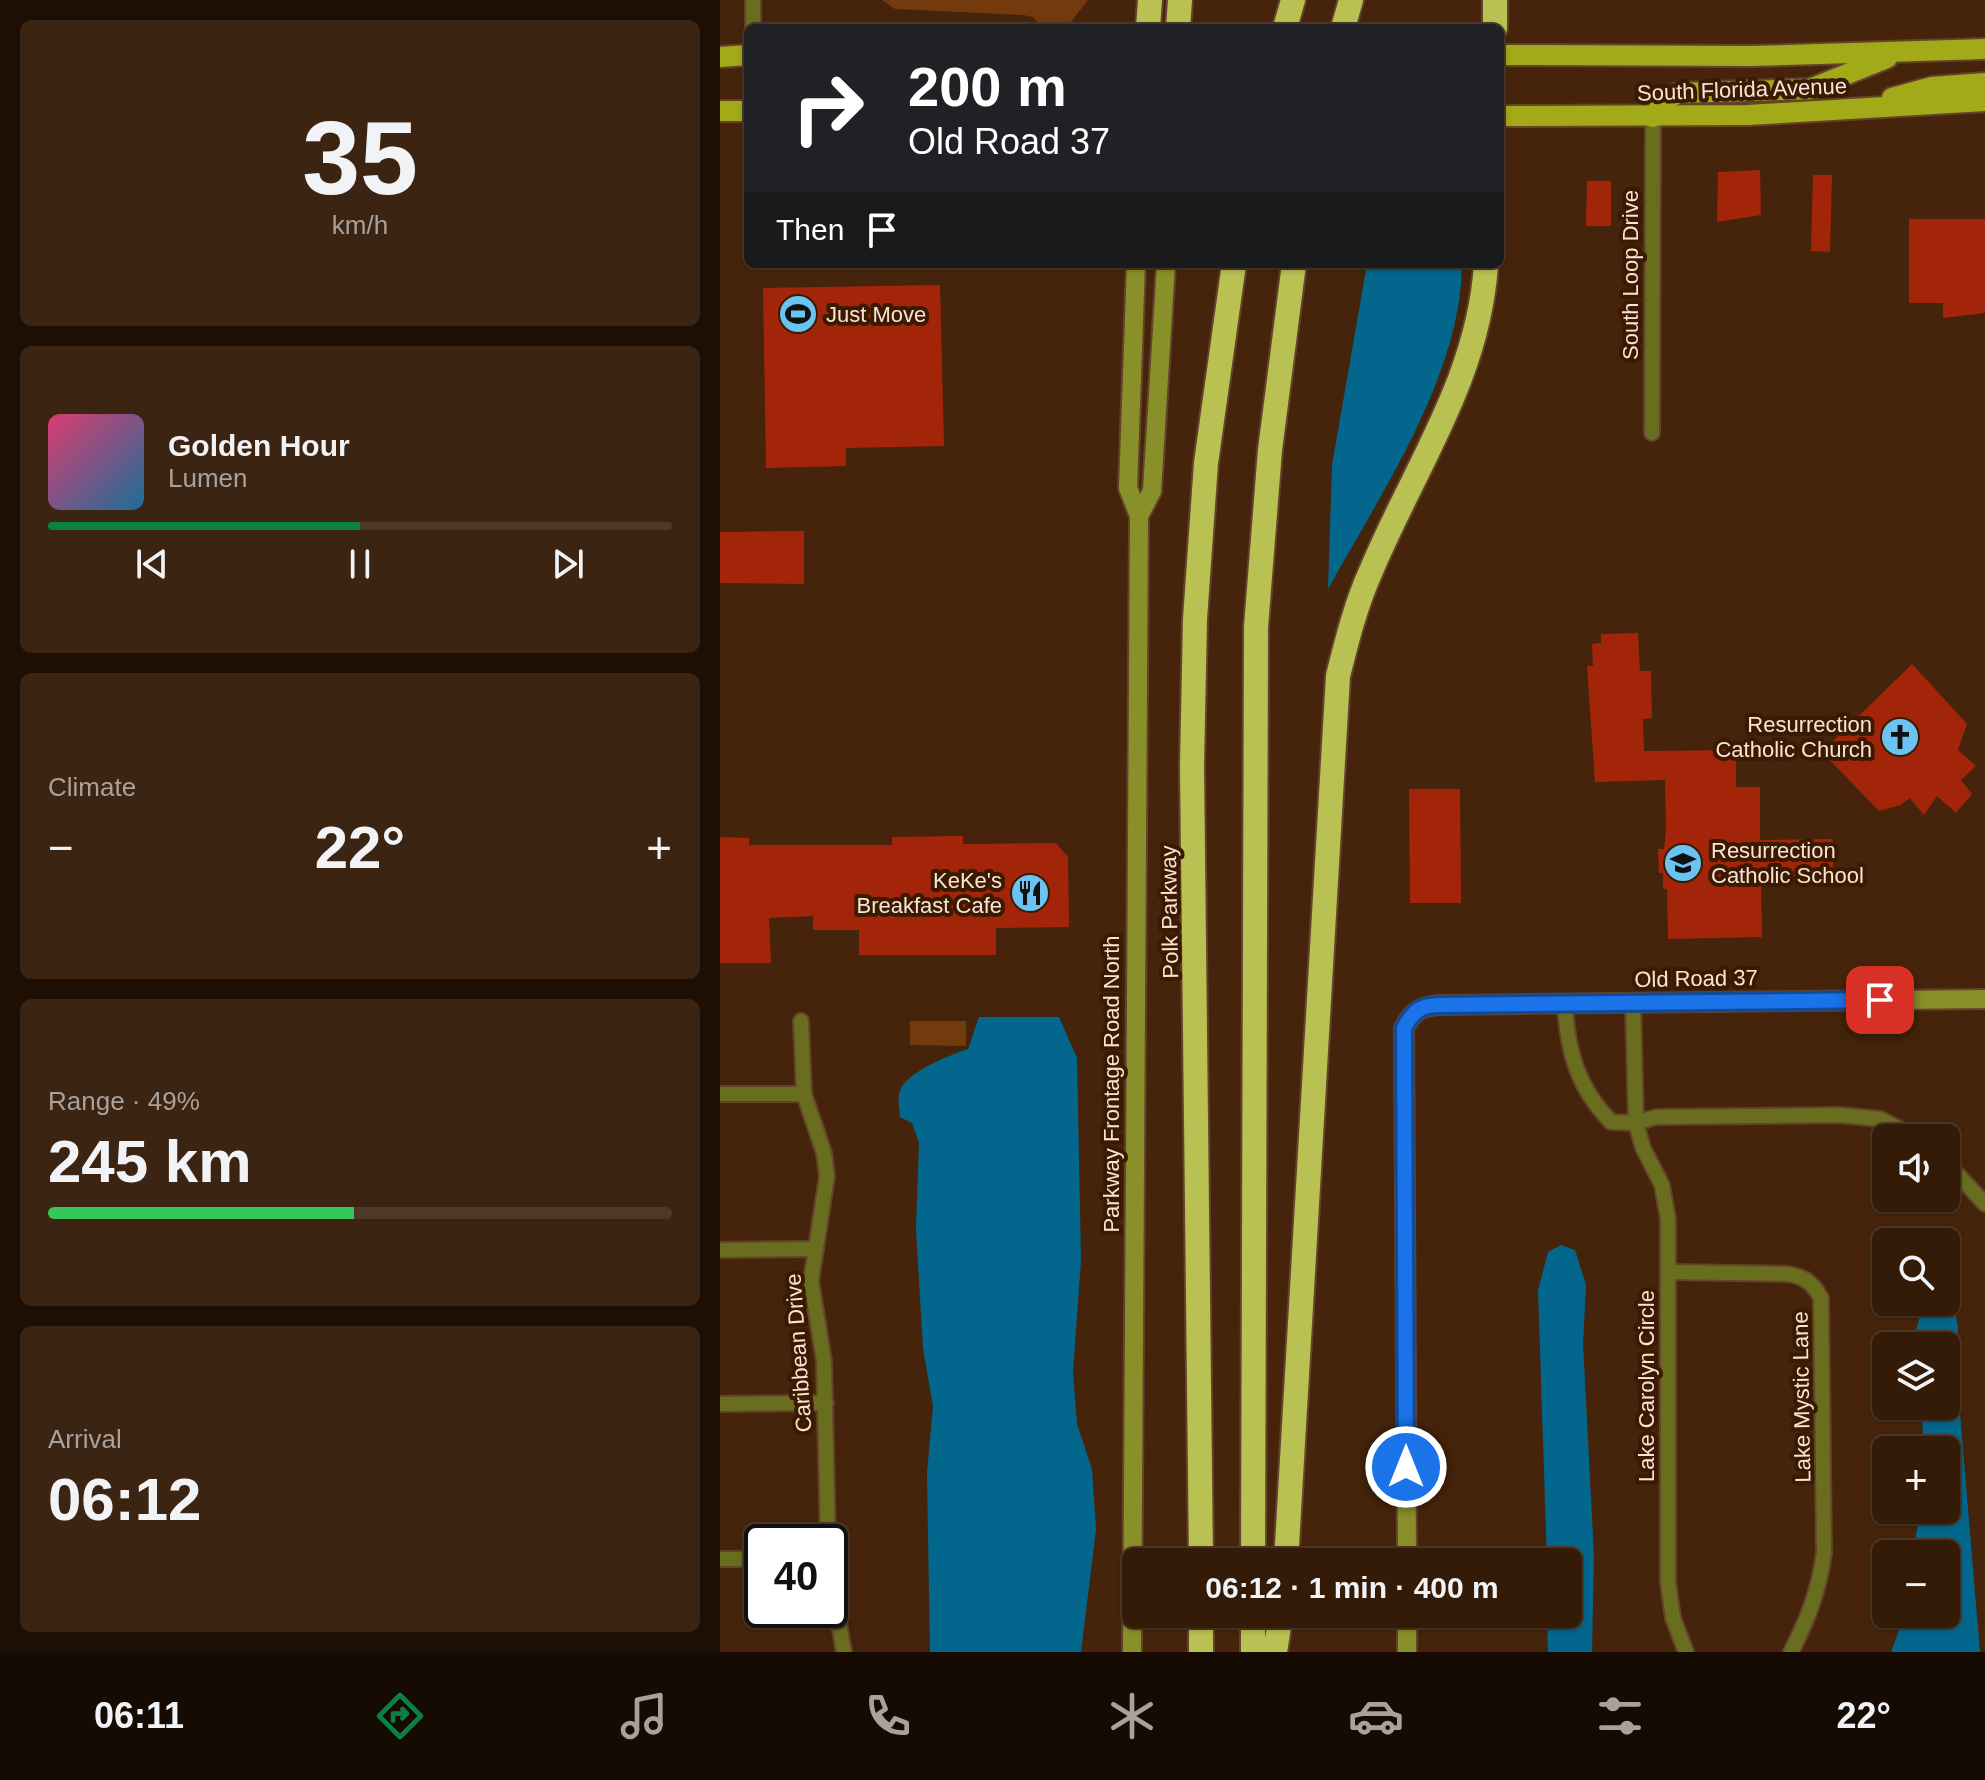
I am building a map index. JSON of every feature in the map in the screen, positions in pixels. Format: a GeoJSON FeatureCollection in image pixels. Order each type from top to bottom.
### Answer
{"type":"FeatureCollection","features":[{"type":"Feature","properties":{"kind":"highway"},"geometry":{"type":"LineString","coordinates":[[1148,24],[1150,0]]}},
{"type":"Feature","properties":{"kind":"highway"},"geometry":{"type":"LineString","coordinates":[[1178,24],[1180,0]]}},
{"type":"Feature","properties":{"kind":"highway"},"geometry":{"type":"LineString","coordinates":[[1495,0],[1495,24]]}},
{"type":"Feature","properties":{"kind":"highway","name":"Polk Parkway"},"geometry":{"type":"LineString","coordinates":[[1201,1548],[1192,766],[1195,619],[1206,463],[1233,268]]}},
{"type":"Feature","properties":{"kind":"highway"},"geometry":{"type":"LineString","coordinates":[[1253,1548],[1255,658],[1269,464],[1294,268]]}},
{"type":"Feature","properties":{"kind":"highway"},"geometry":{"type":"LineString","coordinates":[[1287,1548],[1338,676],[1370,571],[1453,403],[1477,332],[1485,268]]}},
{"type":"Feature","properties":{"kind":"highway"},"geometry":{"type":"LineString","coordinates":[[1201,1628],[1201,1652]]}},
{"type":"Feature","properties":{"kind":"highway"},"geometry":{"type":"LineString","coordinates":[[1253,1628],[1253,1652]]}},
{"type":"Feature","properties":{"kind":"highway"},"geometry":{"type":"LineString","coordinates":[[1275,1652],[1279,1628]]}},
{"type":"Feature","properties":{"kind":"main road","name":"South Florida Avenue"},"geometry":{"type":"LineString","coordinates":[[1504,55],[1902,53],[1985,49]]}},
{"type":"Feature","properties":{"kind":"main road"},"geometry":{"type":"LineString","coordinates":[[1653,117],[1664,101],[1678,93],[1810,89],[1902,53]]}},
{"type":"Feature","properties":{"kind":"main road"},"geometry":{"type":"LineString","coordinates":[[720,57],[744,55]]}},
{"type":"Feature","properties":{"kind":"main road"},"geometry":{"type":"LineString","coordinates":[[1857,108],[1932,87],[1985,83]]}},
{"type":"Feature","properties":{"kind":"main road","name":"South Florida Avenue"},"geometry":{"type":"LineString","coordinates":[[1504,116],[1653,117],[1985,101]]}},
{"type":"Feature","properties":{"kind":"main road"},"geometry":{"type":"LineString","coordinates":[[720,111],[744,111]]}},
{"type":"Feature","properties":{"kind":"main road","name":"Parkway Frontage Road North"},"geometry":{"type":"LineString","coordinates":[[1132,1652],[1139,516],[1128,488],[1136,268]]}},
{"type":"Feature","properties":{"kind":"main road","name":"Parkway Frontage Road North"},"geometry":{"type":"LineString","coordinates":[[1139,516],[1152,491],[1166,268]]}},
{"type":"Feature","properties":{"kind":"main road","name":"Old Road 37"},"geometry":{"type":"LineString","coordinates":[[1407,1548],[1404,1028],[1410,1016],[1423,1006],[1434,1005],[1985,999]]}},
{"type":"Feature","properties":{"kind":"main road"},"geometry":{"type":"LineString","coordinates":[[1407,1628],[1407,1652]]}},
{"type":"Feature","properties":{"kind":"street"},"geometry":{"type":"LineString","coordinates":[[753,0],[753,24]]}},
{"type":"Feature","properties":{"kind":"street","name":"South Loop Drive"},"geometry":{"type":"LineString","coordinates":[[1652,433],[1653,117]]}},
{"type":"Feature","properties":{"kind":"street"},"geometry":{"type":"LineString","coordinates":[[1565,1003],[1567,1041],[1575,1071],[1592,1103],[1611,1122],[1636,1123],[1656,1117],[1840,1115],[1880,1119],[1890,1124]]}},
{"type":"Feature","properties":{"kind":"street","name":"Lake Carolyn Circle"},"geometry":{"type":"LineString","coordinates":[[1633,1003],[1636,1123],[1643,1148],[1662,1185],[1668,1219],[1668,1582],[1673,1618],[1686,1652]]}},
{"type":"Feature","properties":{"kind":"street","name":"Caribbean Drive"},"geometry":{"type":"LineString","coordinates":[[801,1021],[804,1094],[824,1153],[827,1176],[813,1249],[811,1281],[824,1361],[828,1524]]}},
{"type":"Feature","properties":{"kind":"street"},"geometry":{"type":"LineString","coordinates":[[720,1094],[804,1094]]}},
{"type":"Feature","properties":{"kind":"street"},"geometry":{"type":"LineString","coordinates":[[1960,1177],[1985,1204]]}},
{"type":"Feature","properties":{"kind":"street"},"geometry":{"type":"LineString","coordinates":[[720,1250],[813,1249]]}},
{"type":"Feature","properties":{"kind":"street","name":"Lake Mystic Lane"},"geometry":{"type":"LineString","coordinates":[[1668,1272],[1788,1274],[1804,1277],[1813,1284],[1821,1298],[1824,1553],[1820,1585],[1809,1618],[1791,1652]]}},
{"type":"Feature","properties":{"kind":"street"},"geometry":{"type":"LineString","coordinates":[[720,1404],[826,1403]]}},
{"type":"Feature","properties":{"kind":"street"},"geometry":{"type":"LineString","coordinates":[[720,1559],[744,1559]]}},
{"type":"Feature","properties":{"kind":"street"},"geometry":{"type":"LineString","coordinates":[[840,1628],[844,1652]]}},
{"type":"Feature","properties":{"kind":"shaded area"},"geometry":{"type":"Polygon","coordinates":[[[882,0],[1088,0],[1069,24],[1038,24],[1033,17],[1023,15],[895,9],[882,0]]]}},
{"type":"Feature","properties":{"kind":"shaded area"},"geometry":{"type":"Polygon","coordinates":[[[910,1021],[966,1021],[966,1046],[910,1045],[910,1021]]]}},
{"type":"Feature","properties":{"kind":"water"},"geometry":{"type":"Polygon","coordinates":[[[1366,268],[1462,268],[1458,306],[1448,349],[1433,391],[1393,474],[1328,589],[1332,465],[1366,268]]]}},
{"type":"Feature","properties":{"kind":"water"},"geometry":{"type":"Polygon","coordinates":[[[979,1017],[1059,1017],[1077,1058],[1081,1260],[1073,1372],[1077,1424],[1092,1469],[1096,1529],[1081,1652],[930,1652],[927,1473],[933,1406],[923,1348],[916,1229],[919,1143],[912,1123],[900,1117],[899,1097],[904,1084],[919,1071],[968,1049],[979,1017]]]}},
{"type":"Feature","properties":{"kind":"water"},"geometry":{"type":"Polygon","coordinates":[[[1561,1245],[1575,1250],[1586,1285],[1583,1344],[1594,1556],[1592,1652],[1548,1652],[1547,1628],[1582,1628],[1582,1548],[1547,1548],[1538,1290],[1548,1252],[1561,1245]]]}},
{"type":"Feature","properties":{"kind":"water"},"geometry":{"type":"Polygon","coordinates":[[[1920,1316],[1956,1316],[1958,1326],[1958,1332],[1916,1332],[1920,1316]]]}},
{"type":"Feature","properties":{"kind":"water"},"geometry":{"type":"Polygon","coordinates":[[[1960,1414],[1980,1652],[1891,1652],[1900,1628],[1960,1628],[1960,1540],[1915,1540],[1918,1524],[1960,1524],[1960,1436],[1923,1436],[1922,1420],[1960,1420],[1960,1414]]]}},
{"type":"Feature","properties":{"kind":"building"},"geometry":{"type":"Polygon","coordinates":[[[1760,170],[1761,215],[1717,222],[1718,172],[1760,170]]]}},
{"type":"Feature","properties":{"kind":"building"},"geometry":{"type":"Polygon","coordinates":[[[1813,175],[1832,175],[1830,252],[1811,251],[1813,175]]]}},
{"type":"Feature","properties":{"kind":"building"},"geometry":{"type":"Polygon","coordinates":[[[1587,181],[1611,181],[1611,226],[1586,226],[1587,181]]]}},
{"type":"Feature","properties":{"kind":"building"},"geometry":{"type":"Polygon","coordinates":[[[1909,219],[1985,219],[1985,313],[1943,318],[1943,303],[1909,303],[1909,219]]]}},
{"type":"Feature","properties":{"kind":"building"},"geometry":{"type":"Polygon","coordinates":[[[940,285],[944,446],[846,448],[846,466],[766,468],[763,288],[940,285]]]}},
{"type":"Feature","properties":{"kind":"building"},"geometry":{"type":"Polygon","coordinates":[[[804,531],[804,584],[720,583],[720,532],[804,531]]]}},
{"type":"Feature","properties":{"kind":"building"},"geometry":{"type":"Polygon","coordinates":[[[1638,633],[1640,671],[1651,671],[1652,718],[1643,719],[1644,751],[1736,750],[1736,787],[1760,787],[1760,840],[1833,839],[1833,879],[1761,880],[1762,937],[1668,939],[1667,889],[1663,889],[1663,873],[1659,873],[1658,849],[1664,849],[1666,830],[1665,780],[1595,782],[1587,666],[1593,666],[1592,644],[1601,643],[1601,634],[1638,633]]]}},
{"type":"Feature","properties":{"kind":"building","name":"Resurrection Catholic Church"},"geometry":{"type":"Polygon","coordinates":[[[1912,664],[1967,724],[1958,750],[1976,766],[1961,780],[1972,794],[1956,813],[1937,796],[1924,815],[1910,798],[1900,805],[1879,811],[1822,752],[1912,664]]]}},
{"type":"Feature","properties":{"kind":"building"},"geometry":{"type":"Polygon","coordinates":[[[1409,789],[1460,789],[1461,903],[1410,903],[1409,789]]]}},
{"type":"Feature","properties":{"kind":"building"},"geometry":{"type":"Polygon","coordinates":[[[963,836],[963,844],[1056,843],[1068,857],[1069,927],[996,928],[996,955],[859,955],[859,930],[813,930],[813,916],[769,918],[771,963],[720,963],[720,837],[749,838],[749,845],[892,845],[892,837],[963,836]]]}},
{"type":"Feature","properties":{"kind":"place","name":"Just Move"},"geometry":{"type":"Point","coordinates":[798,314]}},
{"type":"Feature","properties":{"kind":"place","name":"Resurrection Catholic Church"},"geometry":{"type":"Point","coordinates":[1900,737]}},
{"type":"Feature","properties":{"kind":"place","name":"Resurrection Catholic School"},"geometry":{"type":"Point","coordinates":[1683,863]}},
{"type":"Feature","properties":{"kind":"place","name":"KeKe's Breakfast Cafe"},"geometry":{"type":"Point","coordinates":[1030,893]}},
{"type":"Feature","properties":{"kind":"route"},"geometry":{"type":"LineString","coordinates":[[1406,1467],[1404,1028],[1410,1016],[1423,1006],[1440,1005],[1880,1000]]}}]}
